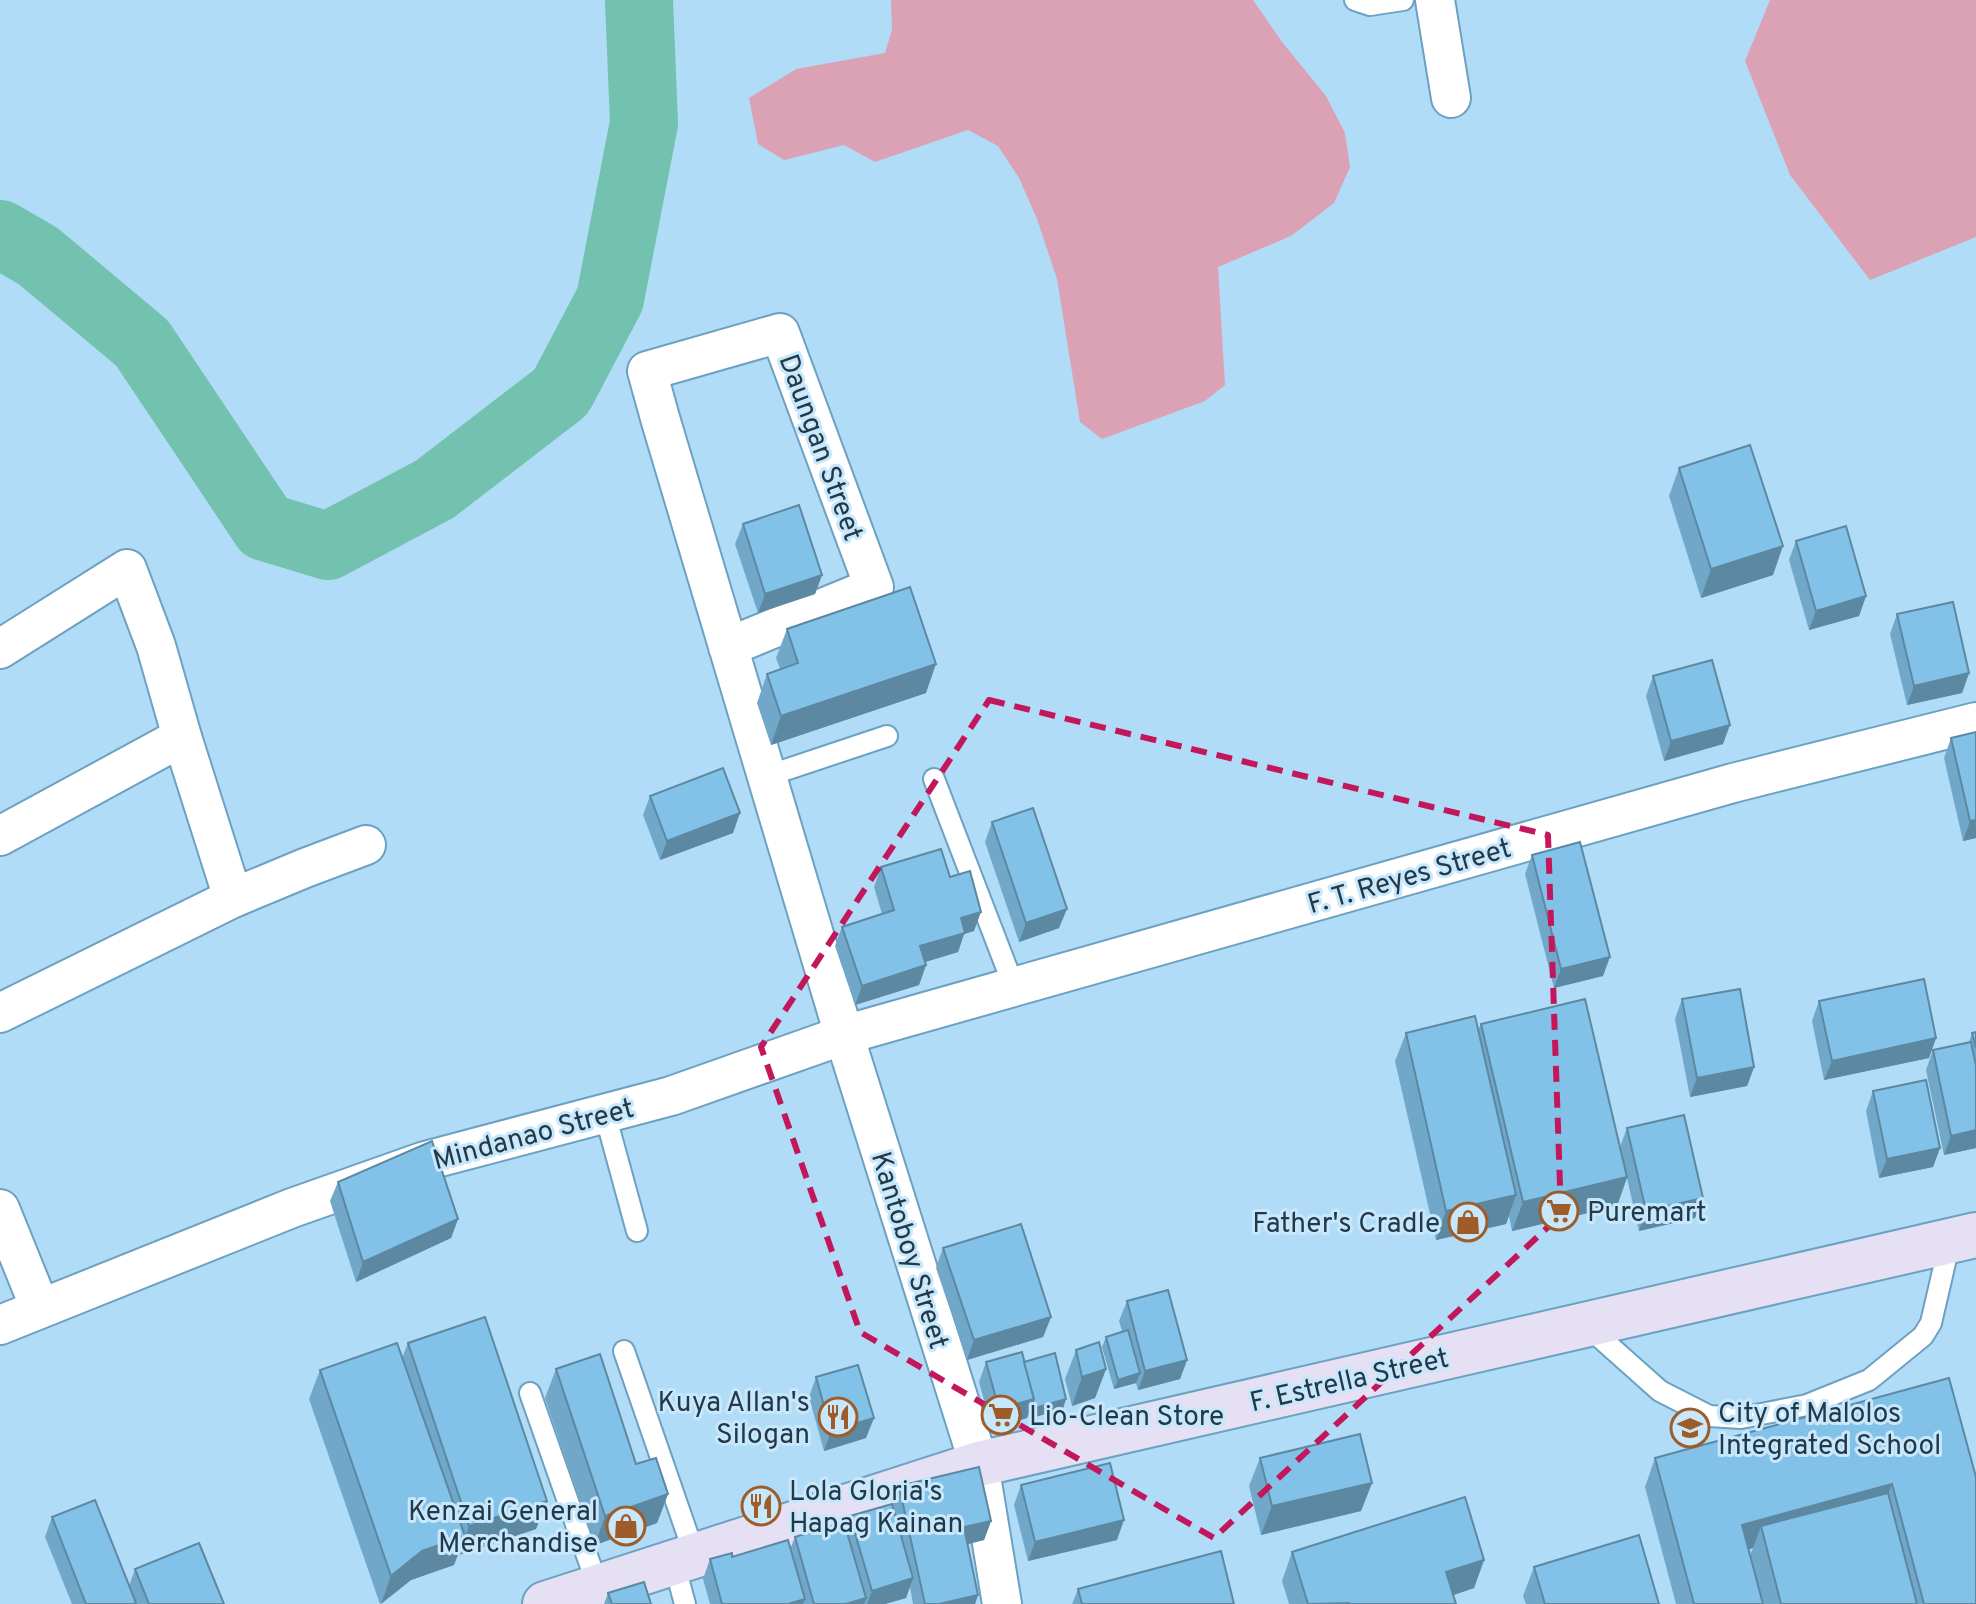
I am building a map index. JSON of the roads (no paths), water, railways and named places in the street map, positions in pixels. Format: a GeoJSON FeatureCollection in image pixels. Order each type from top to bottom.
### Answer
{"type":"FeatureCollection","features":[{"type":"Feature","properties":{"kind":"main road","name":"F. Estrella Street"},"geometry":{"type":"LineString","coordinates":[[545,1604],[979,1464],[1963,1238]]}},
{"type":"Feature","properties":{"kind":"street"},"geometry":{"type":"LineString","coordinates":[[1435,0],[1451,98]]}},
{"type":"Feature","properties":{"kind":"street","name":"Daungan Street"},"geometry":{"type":"LineString","coordinates":[[728,647],[874,587],[780,333],[647,371],[728,647],[844,1035]]}},
{"type":"Feature","properties":{"kind":"street"},"geometry":{"type":"LineString","coordinates":[[0,649],[127,569],[156,646],[233,898]]}},
{"type":"Feature","properties":{"kind":"street","name":"F. T. Reyes Street"},"geometry":{"type":"LineString","coordinates":[[844,1035],[1717,787],[1976,722]]}},
{"type":"Feature","properties":{"kind":"street"},"geometry":{"type":"LineString","coordinates":[[0,836],[182,737]]}},
{"type":"Feature","properties":{"kind":"street"},"geometry":{"type":"LineString","coordinates":[[0,1013],[233,898],[366,845]]}},
{"type":"Feature","properties":{"kind":"street","name":"Mindanao Street"},"geometry":{"type":"LineString","coordinates":[[0,1325],[292,1208],[425,1161],[671,1096],[844,1035]]}},
{"type":"Feature","properties":{"kind":"street","name":"Kantoboy Street"},"geometry":{"type":"LineString","coordinates":[[844,1035],[979,1464],[1002,1604]]}},
{"type":"Feature","properties":{"kind":"street"},"geometry":{"type":"LineString","coordinates":[[0,1209],[40,1308]]}},
{"type":"Feature","properties":{"kind":"lane"},"geometry":{"type":"LineString","coordinates":[[1355,0],[1370,5],[1403,0]]}},
{"type":"Feature","properties":{"kind":"lane"},"geometry":{"type":"LineString","coordinates":[[767,776],[887,736]]}},
{"type":"Feature","properties":{"kind":"lane"},"geometry":{"type":"LineString","coordinates":[[934,779],[1014,987]]}},
{"type":"Feature","properties":{"kind":"lane"},"geometry":{"type":"LineString","coordinates":[[605,1114],[637,1231]]}},
{"type":"Feature","properties":{"kind":"lane"},"geometry":{"type":"LineString","coordinates":[[1586,1324],[1660,1391],[1709,1416],[1741,1418],[1807,1405],[1869,1380],[1923,1336],[1931,1323],[1963,1238]]}},
{"type":"Feature","properties":{"kind":"lane"},"geometry":{"type":"LineString","coordinates":[[624,1351],[684,1559],[685,1604]]}},
{"type":"Feature","properties":{"kind":"lane"},"geometry":{"type":"LineString","coordinates":[[530,1393],[598,1587]]}},
{"type":"Feature","properties":{"kind":"waterway"},"geometry":{"type":"LineString","coordinates":[[0,234],[38,256],[142,343],[265,527],[328,546],[435,489],[561,392],[610,299],[644,123],[639,0]]}},
{"type":"Feature","properties":{"kind":"place","name":"Puremart"},"geometry":{"type":"Point","coordinates":[1559,1211]}},
{"type":"Feature","properties":{"kind":"place","name":"Father's Cradle"},"geometry":{"type":"Point","coordinates":[1468,1222]}},
{"type":"Feature","properties":{"kind":"place","name":"Lio-Clean Store"},"geometry":{"type":"Point","coordinates":[1001,1415]}},
{"type":"Feature","properties":{"kind":"place","name":"Kuya Allan's Silogan"},"geometry":{"type":"Point","coordinates":[838,1417]}},
{"type":"Feature","properties":{"kind":"place","name":"City of Malolos Integrated School"},"geometry":{"type":"Point","coordinates":[1690,1428]}},
{"type":"Feature","properties":{"kind":"place","name":"Lola Gloria's Hapag Kainan"},"geometry":{"type":"Point","coordinates":[761,1506]}},
{"type":"Feature","properties":{"kind":"place","name":"Kenzai General Merchandise"},"geometry":{"type":"Point","coordinates":[626,1526]}}]}
